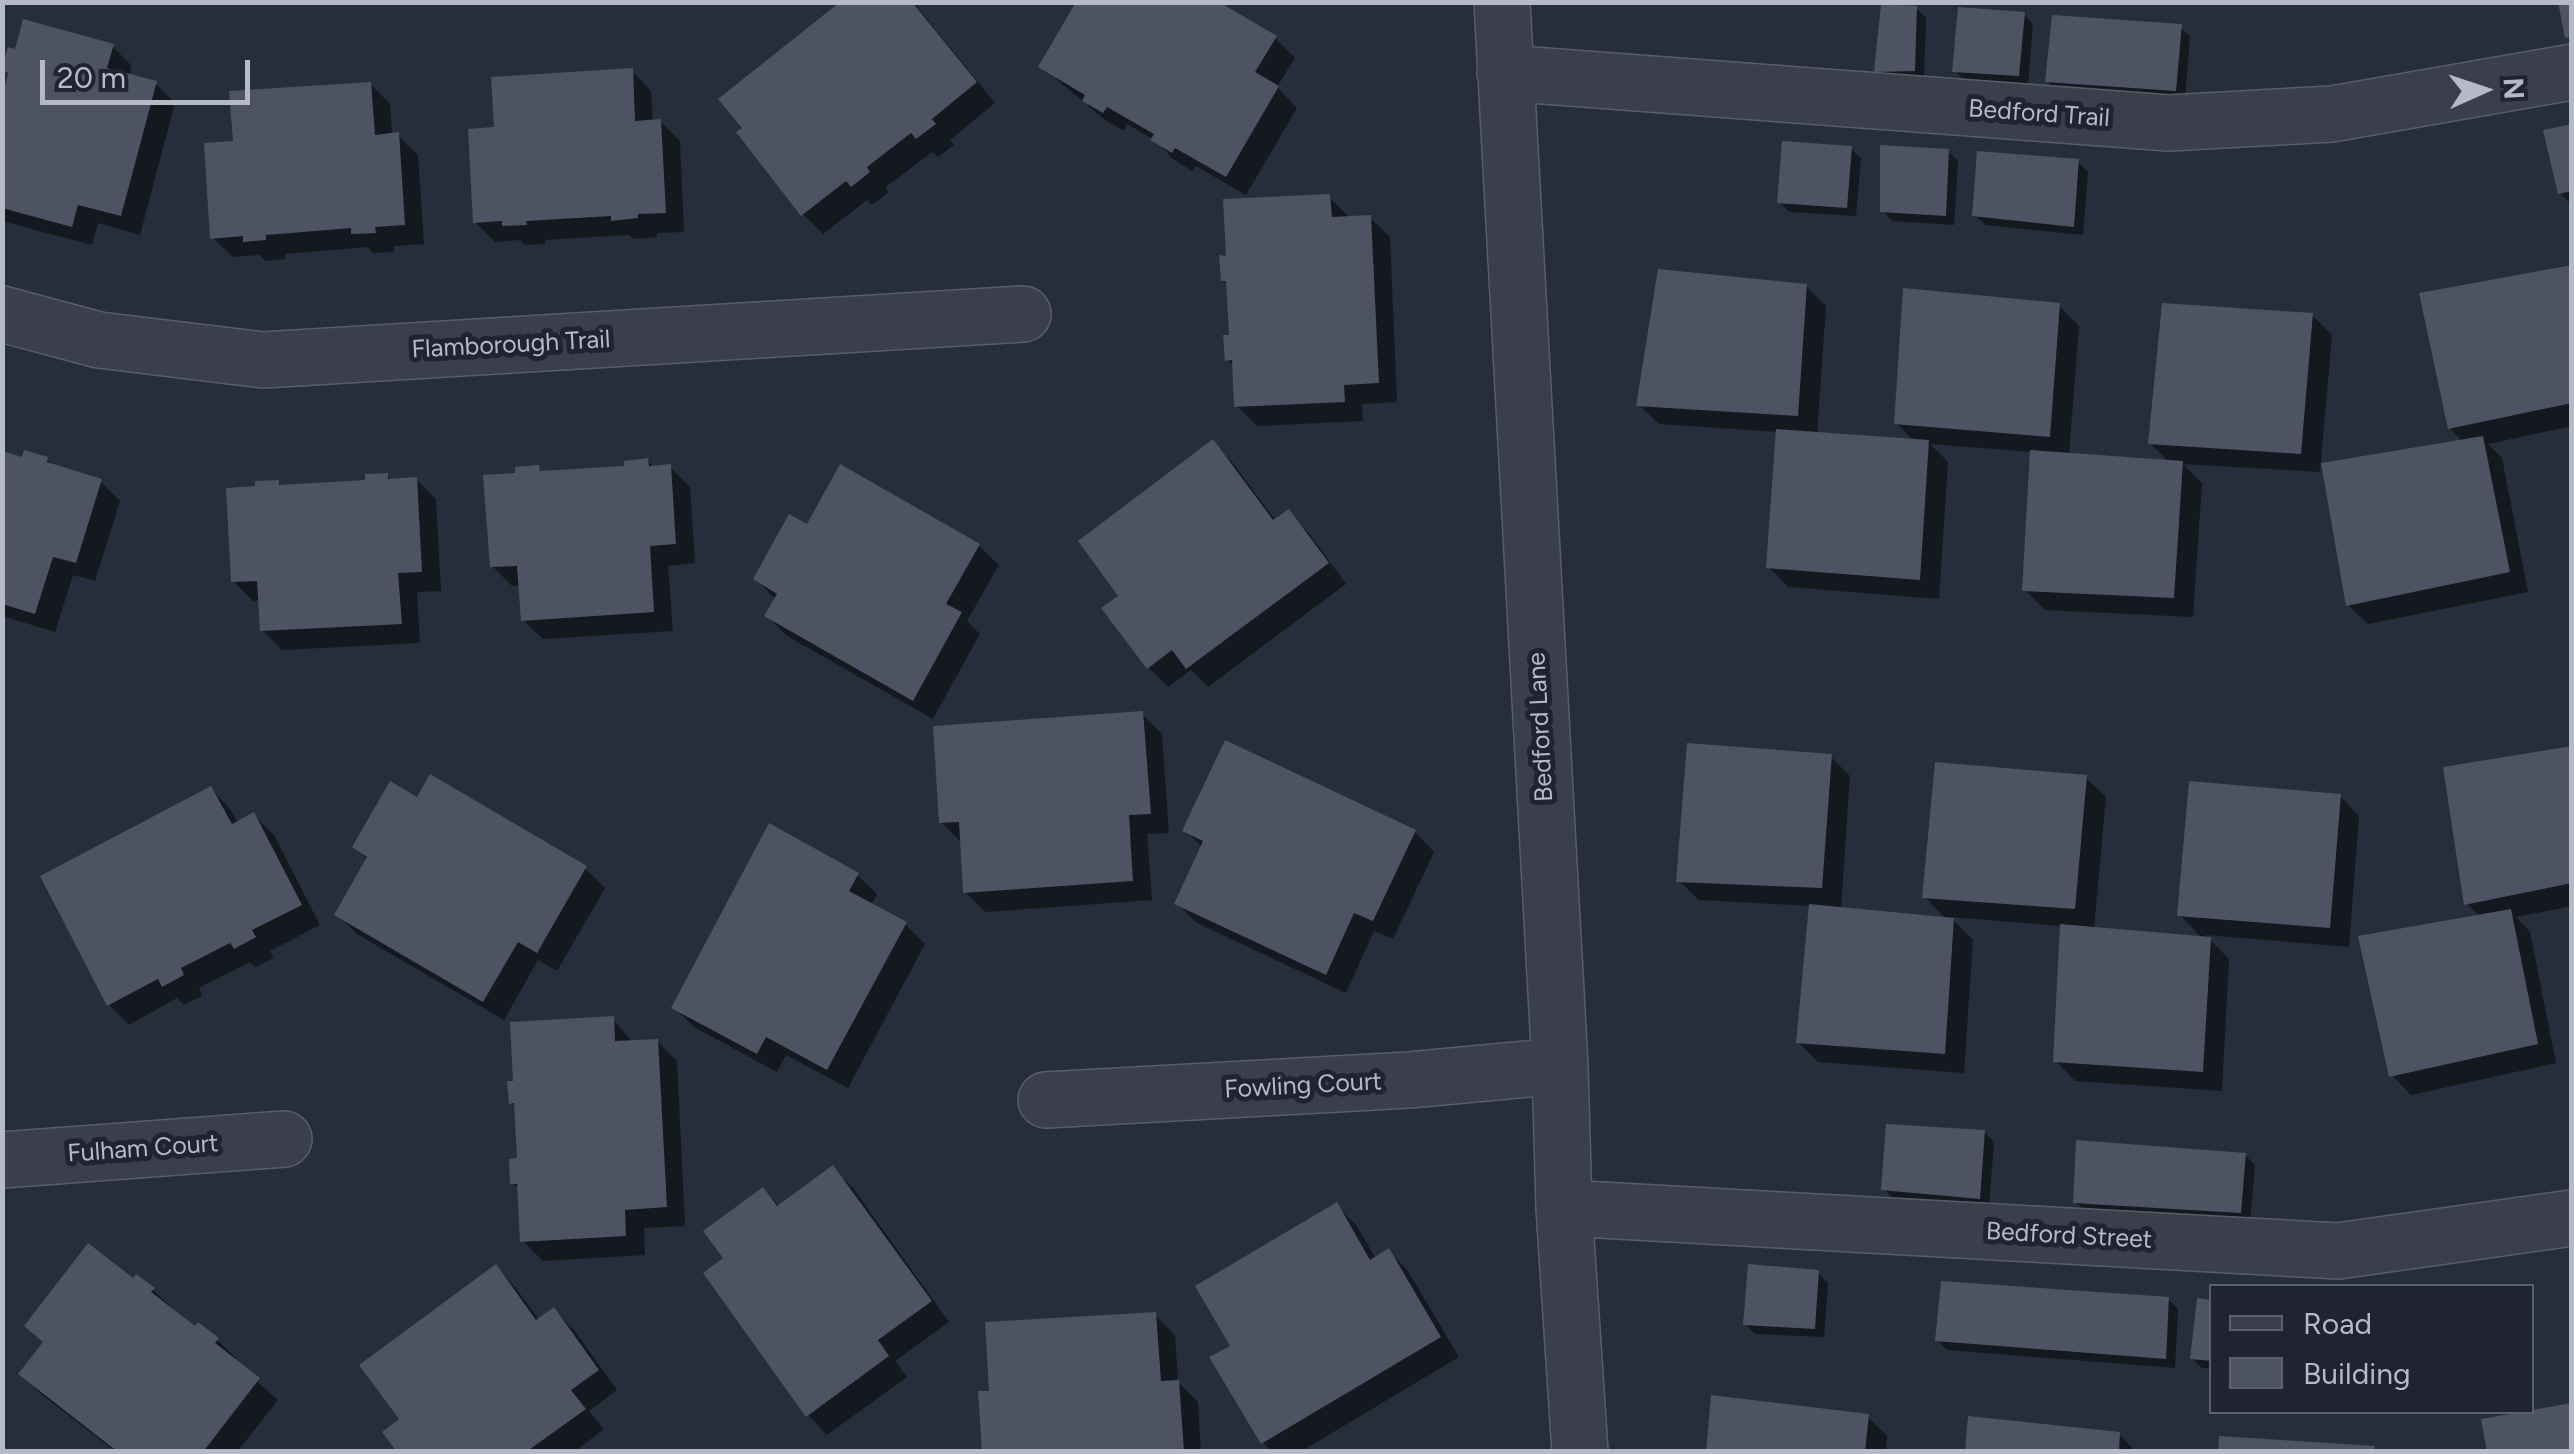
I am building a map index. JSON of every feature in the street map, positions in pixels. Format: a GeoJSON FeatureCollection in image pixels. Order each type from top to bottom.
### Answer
{"type":"FeatureCollection","features":[{"type":"Feature","properties":{"kind":"street","name":"Bedford Lane"},"geometry":{"type":"LineString","coordinates":[[1502,2],[1580,1452]]}},
{"type":"Feature","properties":{"kind":"street","name":"Bedford Trail"},"geometry":{"type":"LineString","coordinates":[[1505,73],[2169,124],[2332,114],[2572,72]]}},
{"type":"Feature","properties":{"kind":"street","name":"Flamborough Trail"},"geometry":{"type":"LineString","coordinates":[[2,314],[99,340],[263,360],[1023,314]]}},
{"type":"Feature","properties":{"kind":"street","name":"Fowling Court"},"geometry":{"type":"LineString","coordinates":[[1046,1100],[1410,1080],[1560,1066]]}},
{"type":"Feature","properties":{"kind":"street","name":"Fulham Court"},"geometry":{"type":"LineString","coordinates":[[2,1160],[284,1139]]}},
{"type":"Feature","properties":{"kind":"street","name":"Bedford Street"},"geometry":{"type":"LineString","coordinates":[[1564,1208],[2338,1252],[2572,1218]]}},
{"type":"Feature","properties":{"kind":"building"},"geometry":{"type":"Polygon","coordinates":[[[840,2],[912,2],[977,82],[932,119],[936,124],[916,139],[911,133],[867,167],[870,172],[851,187],[846,181],[801,216],[736,132],[742,128],[718,99],[840,2]]]}},
{"type":"Feature","properties":{"kind":"building"},"geometry":{"type":"Polygon","coordinates":[[[1076,2],[1219,2],[1277,36],[1255,72],[1279,86],[1226,177],[1175,148],[1172,153],[1150,140],[1154,134],[1107,107],[1103,113],[1082,101],[1085,95],[1038,67],[1076,2]]]}},
{"type":"Feature","properties":{"kind":"building"},"geometry":{"type":"Polygon","coordinates":[[[2558,2],[2572,2],[2572,37],[2565,38],[2558,2]]]}},
{"type":"Feature","properties":{"kind":"building"},"geometry":{"type":"Polygon","coordinates":[[[1881,4],[1917,6],[1915,71],[1874,72],[1881,4]]]}},
{"type":"Feature","properties":{"kind":"building"},"geometry":{"type":"Polygon","coordinates":[[[1958,7],[2025,12],[2019,76],[1952,72],[1958,7]]]}},
{"type":"Feature","properties":{"kind":"building"},"geometry":{"type":"Polygon","coordinates":[[[2052,15],[2182,24],[2176,91],[2045,82],[2052,15]]]}},
{"type":"Feature","properties":{"kind":"building"},"geometry":{"type":"Polygon","coordinates":[[[23,19],[114,44],[107,68],[157,81],[121,216],[78,205],[72,227],[2,208],[3,96],[8,73],[2,71],[2,66],[8,47],[15,49],[23,19]]]}},
{"type":"Feature","properties":{"kind":"building"},"geometry":{"type":"Polygon","coordinates":[[[633,68],[635,121],[661,119],[666,213],[638,214],[638,218],[611,221],[611,216],[526,221],[527,225],[502,226],[502,221],[473,223],[468,129],[494,127],[491,77],[633,68]]]}},
{"type":"Feature","properties":{"kind":"building"},"geometry":{"type":"Polygon","coordinates":[[[371,82],[375,135],[399,132],[405,225],[375,227],[376,233],[351,234],[351,228],[266,235],[266,240],[243,242],[243,236],[210,239],[204,143],[233,141],[229,91],[371,82]]]}},
{"type":"Feature","properties":{"kind":"building"},"geometry":{"type":"Polygon","coordinates":[[[2572,124],[2572,191],[2558,194],[2543,130],[2572,124]]]}},
{"type":"Feature","properties":{"kind":"building"},"geometry":{"type":"Polygon","coordinates":[[[1782,141],[1852,146],[1847,208],[1777,203],[1782,141]]]}},
{"type":"Feature","properties":{"kind":"building"},"geometry":{"type":"Polygon","coordinates":[[[1880,145],[1949,149],[1946,216],[1880,212],[1880,145]]]}},
{"type":"Feature","properties":{"kind":"building"},"geometry":{"type":"Polygon","coordinates":[[[1977,151],[2079,159],[2074,227],[1972,216],[1977,151]]]}},
{"type":"Feature","properties":{"kind":"building"},"geometry":{"type":"Polygon","coordinates":[[[1330,194],[1332,217],[1371,215],[1379,383],[1344,385],[1345,402],[1234,407],[1232,360],[1225,361],[1223,335],[1229,335],[1226,281],[1221,281],[1219,255],[1226,256],[1223,199],[1330,194]]]}},
{"type":"Feature","properties":{"kind":"building"},"geometry":{"type":"Polygon","coordinates":[[[2572,265],[2572,403],[2448,429],[2419,293],[2572,265]]]}},
{"type":"Feature","properties":{"kind":"building"},"geometry":{"type":"Polygon","coordinates":[[[1658,269],[1807,284],[1798,416],[1636,406],[1658,269]]]}},
{"type":"Feature","properties":{"kind":"building"},"geometry":{"type":"Polygon","coordinates":[[[1903,288],[2060,303],[2050,437],[1894,424],[1903,288]]]}},
{"type":"Feature","properties":{"kind":"building"},"geometry":{"type":"Polygon","coordinates":[[[2162,303],[2313,313],[2301,454],[2148,444],[2162,303]]]}},
{"type":"Feature","properties":{"kind":"building"},"geometry":{"type":"Polygon","coordinates":[[[1776,429],[1929,440],[1920,580],[1766,568],[1776,429]]]}},
{"type":"Feature","properties":{"kind":"building"},"geometry":{"type":"Polygon","coordinates":[[[2483,436],[2510,572],[2346,606],[2321,463],[2483,436]]]}},
{"type":"Feature","properties":{"kind":"building"},"geometry":{"type":"Polygon","coordinates":[[[1213,439],[1273,520],[1289,509],[1329,563],[1186,669],[1172,650],[1147,669],[1101,608],[1118,596],[1078,541],[1213,439]]]}},
{"type":"Feature","properties":{"kind":"building"},"geometry":{"type":"Polygon","coordinates":[[[24,450],[48,457],[47,462],[102,479],[76,563],[53,557],[35,614],[2,604],[2,451],[22,457],[24,450]]]}},
{"type":"Feature","properties":{"kind":"building"},"geometry":{"type":"Polygon","coordinates":[[[2030,450],[2183,461],[2174,598],[2022,591],[2030,450]]]}},
{"type":"Feature","properties":{"kind":"building"},"geometry":{"type":"Polygon","coordinates":[[[648,458],[649,466],[671,464],[676,544],[650,546],[654,612],[521,621],[517,566],[490,567],[483,475],[515,473],[515,467],[539,465],[540,471],[624,466],[624,461],[648,458]]]}},
{"type":"Feature","properties":{"kind":"building"},"geometry":{"type":"Polygon","coordinates":[[[840,464],[980,544],[946,604],[962,612],[913,701],[764,616],[777,594],[753,579],[789,514],[807,524],[840,464]]]}},
{"type":"Feature","properties":{"kind":"building"},"geometry":{"type":"Polygon","coordinates":[[[388,473],[388,479],[417,477],[422,572],[398,573],[402,624],[260,631],[257,581],[231,582],[226,488],[255,486],[255,481],[279,480],[279,485],[365,480],[365,474],[388,473]]]}},
{"type":"Feature","properties":{"kind":"building"},"geometry":{"type":"Polygon","coordinates":[[[1143,711],[1151,814],[1129,815],[1133,881],[963,893],[959,822],[939,823],[933,726],[1143,711]]]}},
{"type":"Feature","properties":{"kind":"building"},"geometry":{"type":"Polygon","coordinates":[[[1225,740],[1416,830],[1373,921],[1354,913],[1326,975],[1174,904],[1203,841],[1182,831],[1225,740]]]}},
{"type":"Feature","properties":{"kind":"building"},"geometry":{"type":"Polygon","coordinates":[[[1687,743],[1832,754],[1822,888],[1676,882],[1687,743]]]}},
{"type":"Feature","properties":{"kind":"building"},"geometry":{"type":"Polygon","coordinates":[[[2572,746],[2572,883],[2464,905],[2443,767],[2572,746]]]}},
{"type":"Feature","properties":{"kind":"building"},"geometry":{"type":"Polygon","coordinates":[[[1935,762],[2087,775],[2075,909],[1922,898],[1935,762]]]}},
{"type":"Feature","properties":{"kind":"building"},"geometry":{"type":"Polygon","coordinates":[[[430,774],[587,866],[537,953],[518,942],[483,1002],[334,915],[367,857],[352,847],[390,781],[417,797],[430,774]]]}},
{"type":"Feature","properties":{"kind":"building"},"geometry":{"type":"Polygon","coordinates":[[[2189,781],[2341,794],[2330,928],[2177,916],[2189,781]]]}},
{"type":"Feature","properties":{"kind":"building"},"geometry":{"type":"Polygon","coordinates":[[[211,786],[232,824],[254,812],[302,905],[252,930],[256,937],[234,949],[230,943],[181,968],[184,975],[162,987],[158,979],[107,1006],[40,876],[211,786]]]}},
{"type":"Feature","properties":{"kind":"building"},"geometry":{"type":"Polygon","coordinates":[[[769,823],[859,873],[849,891],[907,922],[827,1070],[766,1037],[757,1054],[671,1008],[769,823]]]}},
{"type":"Feature","properties":{"kind":"building"},"geometry":{"type":"Polygon","coordinates":[[[1809,904],[1954,918],[1945,1054],[1796,1043],[1809,904]]]}},
{"type":"Feature","properties":{"kind":"building"},"geometry":{"type":"Polygon","coordinates":[[[2511,909],[2538,1044],[2389,1077],[2358,936],[2511,909]]]}},
{"type":"Feature","properties":{"kind":"building"},"geometry":{"type":"Polygon","coordinates":[[[2060,924],[2211,937],[2203,1072],[2053,1062],[2060,924]]]}},
{"type":"Feature","properties":{"kind":"building"},"geometry":{"type":"Polygon","coordinates":[[[614,1016],[615,1041],[658,1039],[667,1207],[625,1210],[626,1236],[520,1242],[517,1184],[510,1184],[509,1159],[517,1158],[514,1103],[509,1104],[507,1081],[513,1081],[510,1022],[614,1016]]]}},
{"type":"Feature","properties":{"kind":"building"},"geometry":{"type":"Polygon","coordinates":[[[1886,1124],[1985,1130],[1980,1199],[1881,1190],[1886,1124]]]}},
{"type":"Feature","properties":{"kind":"building"},"geometry":{"type":"Polygon","coordinates":[[[2076,1140],[2246,1153],[2241,1213],[2073,1203],[2076,1140]]]}},
{"type":"Feature","properties":{"kind":"building"},"geometry":{"type":"Polygon","coordinates":[[[833,1165],[932,1301],[878,1340],[889,1356],[806,1417],[703,1273],[723,1258],[703,1231],[763,1187],[777,1206],[833,1165]]]}},
{"type":"Feature","properties":{"kind":"building"},"geometry":{"type":"Polygon","coordinates":[[[1337,1202],[1370,1260],[1389,1248],[1441,1337],[1261,1444],[1209,1357],[1230,1346],[1195,1286],[1337,1202]]]}},
{"type":"Feature","properties":{"kind":"building"},"geometry":{"type":"Polygon","coordinates":[[[88,1243],[133,1278],[136,1274],[155,1288],[151,1292],[195,1326],[198,1322],[219,1338],[215,1343],[260,1378],[203,1452],[118,1452],[18,1374],[43,1342],[24,1326],[88,1243]]]}},
{"type":"Feature","properties":{"kind":"building"},"geometry":{"type":"Polygon","coordinates":[[[496,1264],[536,1320],[554,1307],[599,1370],[571,1390],[586,1409],[526,1452],[397,1452],[382,1432],[399,1419],[359,1365],[496,1264]]]}},
{"type":"Feature","properties":{"kind":"building"},"geometry":{"type":"Polygon","coordinates":[[[1748,1264],[1819,1270],[1815,1329],[1743,1325],[1748,1264]]]}},
{"type":"Feature","properties":{"kind":"building"},"geometry":{"type":"Polygon","coordinates":[[[1941,1281],[2169,1297],[2166,1359],[1935,1341],[1941,1281]]]}},
{"type":"Feature","properties":{"kind":"building"},"geometry":{"type":"Polygon","coordinates":[[[2197,1298],[2209,1300],[2209,1361],[2190,1359],[2197,1298]]]}},
{"type":"Feature","properties":{"kind":"building"},"geometry":{"type":"Polygon","coordinates":[[[1156,1312],[1161,1381],[1179,1380],[1184,1452],[982,1452],[978,1391],[989,1391],[985,1322],[1156,1312]]]}},
{"type":"Feature","properties":{"kind":"building"},"geometry":{"type":"Polygon","coordinates":[[[1711,1395],[1869,1414],[1865,1452],[1706,1452],[1711,1395]]]}},
{"type":"Feature","properties":{"kind":"building"},"geometry":{"type":"Polygon","coordinates":[[[2572,1403],[2572,1452],[2487,1452],[2481,1419],[2534,1414],[2534,1410],[2572,1403]]]}},
{"type":"Feature","properties":{"kind":"building"},"geometry":{"type":"Polygon","coordinates":[[[1968,1416],[2120,1432],[2119,1452],[1965,1452],[1968,1416]]]}},
{"type":"Feature","properties":{"kind":"building"},"geometry":{"type":"Polygon","coordinates":[[[2219,1436],[2375,1446],[2374,1452],[2218,1452],[2219,1436]]]}}]}
